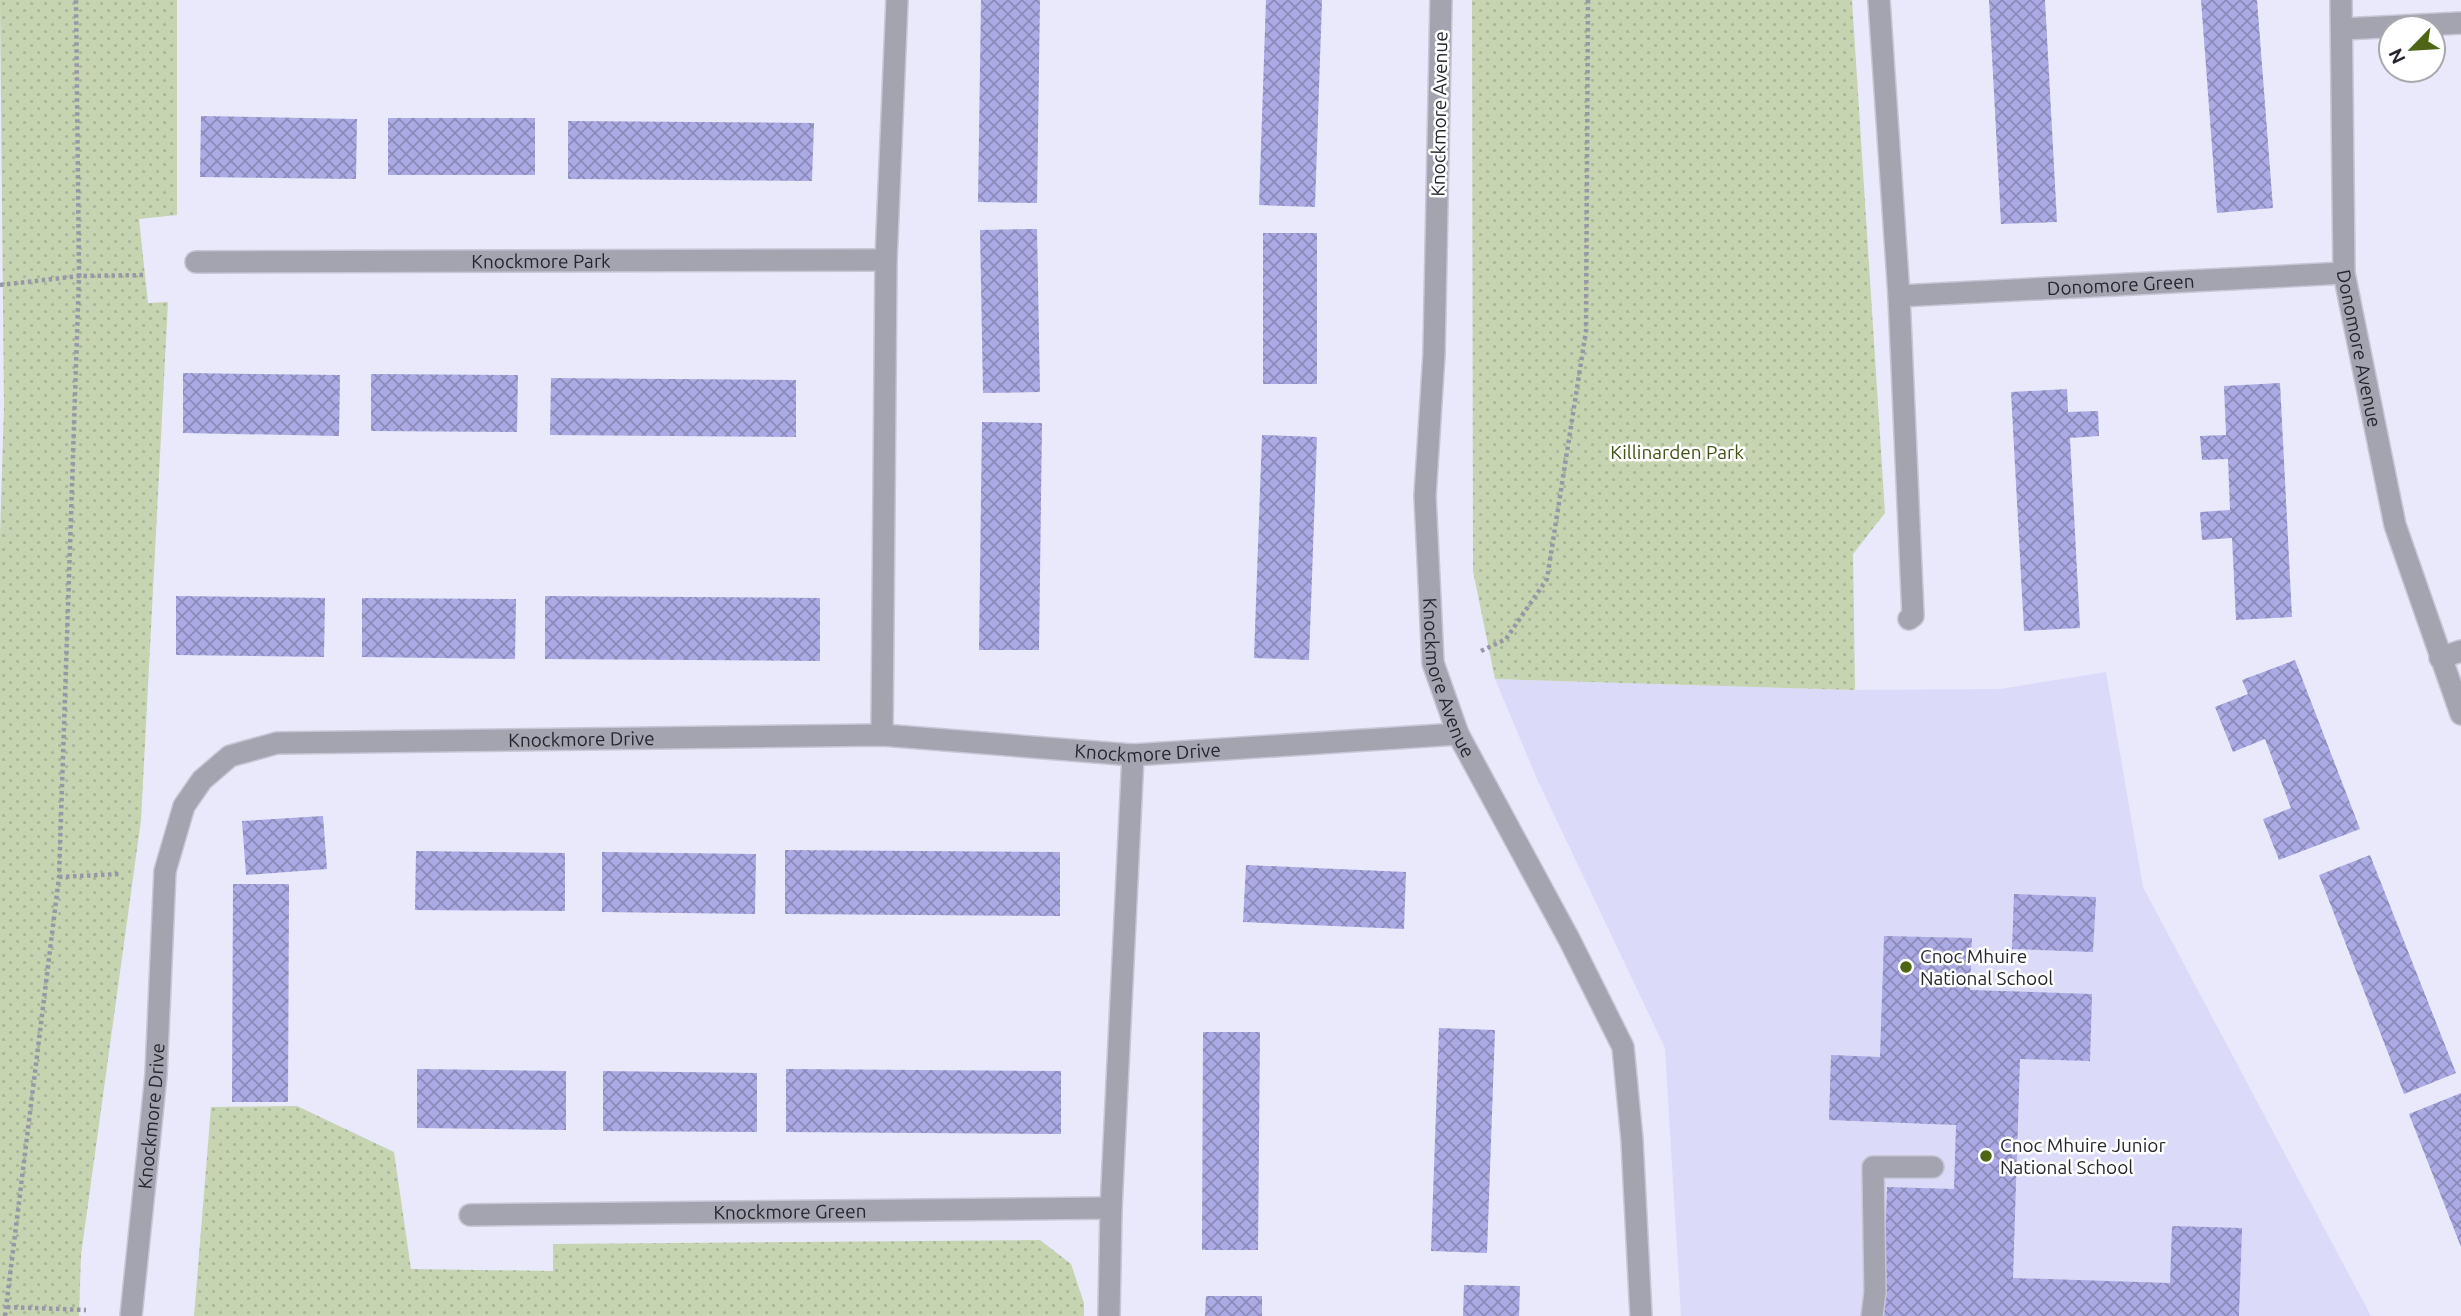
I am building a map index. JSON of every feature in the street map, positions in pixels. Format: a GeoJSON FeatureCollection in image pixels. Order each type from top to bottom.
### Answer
{"type":"FeatureCollection","features":[{"type":"Feature","properties":{"kind":"street"},"geometry":{"type":"LineString","coordinates":[[882,735],[886,260],[897,0]]}},
{"type":"Feature","properties":{"kind":"street","name":"Knockmore Avenue"},"geometry":{"type":"LineString","coordinates":[[1441,0],[1434,354],[1425,496],[1433,663],[1458,734],[1569,939],[1623,1047],[1632,1140],[1642,1316]]}},
{"type":"Feature","properties":{"kind":"street"},"geometry":{"type":"LineString","coordinates":[[1879,0],[1899,296],[1913,616],[1909,619]]}},
{"type":"Feature","properties":{"kind":"street","name":"Donomore Avenue"},"geometry":{"type":"LineString","coordinates":[[2342,0],[2344,273],[2395,525],[2461,714]]}},
{"type":"Feature","properties":{"kind":"street"},"geometry":{"type":"LineString","coordinates":[[2343,29],[2461,23]]}},
{"type":"Feature","properties":{"kind":"street","name":"Knockmore Park"},"geometry":{"type":"LineString","coordinates":[[196,262],[886,260]]}},
{"type":"Feature","properties":{"kind":"street","name":"Donomore Green"},"geometry":{"type":"LineString","coordinates":[[1899,296],[2344,273]]}},
{"type":"Feature","properties":{"kind":"street"},"geometry":{"type":"LineString","coordinates":[[2440,658],[2461,651]]}},
{"type":"Feature","properties":{"kind":"street","name":"Knockmore Drive"},"geometry":{"type":"LineString","coordinates":[[131,1316],[156,1075],[165,871],[184,806],[202,780],[230,756],[276,743],[882,735],[1133,755],[1458,734]]}},
{"type":"Feature","properties":{"kind":"street"},"geometry":{"type":"LineString","coordinates":[[1109,1316],[1111,1208],[1133,755]]}},
{"type":"Feature","properties":{"kind":"street"},"geometry":{"type":"LineString","coordinates":[[1872,1316],[1875,1292],[1873,1167],[1933,1167]]}},
{"type":"Feature","properties":{"kind":"street","name":"Knockmore Green"},"geometry":{"type":"LineString","coordinates":[[470,1215],[1111,1208]]}},
{"type":"Feature","properties":{"kind":"path"},"geometry":{"type":"LineString","coordinates":[[5,1316],[59,877],[79,276],[76,0]]}},
{"type":"Feature","properties":{"kind":"path"},"geometry":{"type":"LineString","coordinates":[[1481,651],[1507,639],[1547,579],[1550,565],[1586,331],[1588,0]]}},
{"type":"Feature","properties":{"kind":"path"},"geometry":{"type":"LineString","coordinates":[[0,285],[79,276],[145,275]]}},
{"type":"Feature","properties":{"kind":"path"},"geometry":{"type":"LineString","coordinates":[[59,877],[119,874]]}},
{"type":"Feature","properties":{"kind":"path"},"geometry":{"type":"LineString","coordinates":[[7,1307],[86,1310]]}},
{"type":"Feature","properties":{"kind":"shaded area","name":"Cnoc Mhuire National School"},"geometry":{"type":"Polygon","coordinates":[[[2106,672],[2143,887],[2371,1316],[1681,1316],[1665,1048],[1537,779],[1495,679],[1855,690],[2000,689],[2106,672]]]}},
{"type":"Feature","properties":{"kind":"green space"},"geometry":{"type":"Polygon","coordinates":[[[0,0],[177,0],[177,215],[139,219],[148,303],[168,302],[141,820],[81,1255],[79,1316],[0,1316],[0,536],[4,407],[0,0]]]}},
{"type":"Feature","properties":{"kind":"green space","name":"Killinarden Park"},"geometry":{"type":"Polygon","coordinates":[[[1472,0],[1852,0],[1885,513],[1853,554],[1855,690],[1495,679],[1473,571],[1472,0]]]}},
{"type":"Feature","properties":{"kind":"green space"},"geometry":{"type":"Polygon","coordinates":[[[297,1106],[394,1152],[411,1269],[553,1271],[553,1244],[1040,1240],[1071,1264],[1084,1303],[1084,1316],[194,1316],[211,1107],[297,1106]]]}},
{"type":"Feature","properties":{"kind":"building"},"geometry":{"type":"Polygon","coordinates":[[[981,0],[1040,0],[1037,203],[978,202],[981,0]]]}},
{"type":"Feature","properties":{"kind":"building"},"geometry":{"type":"Polygon","coordinates":[[[1266,0],[1322,0],[1315,207],[1259,205],[1266,0]]]}},
{"type":"Feature","properties":{"kind":"building"},"geometry":{"type":"Polygon","coordinates":[[[1989,0],[2045,0],[2057,222],[2001,224],[1989,0]]]}},
{"type":"Feature","properties":{"kind":"building"},"geometry":{"type":"Polygon","coordinates":[[[2201,0],[2257,0],[2273,208],[2217,213],[2201,0]]]}},
{"type":"Feature","properties":{"kind":"building"},"geometry":{"type":"Polygon","coordinates":[[[201,116],[357,119],[356,179],[200,177],[201,116]]]}},
{"type":"Feature","properties":{"kind":"building"},"geometry":{"type":"Polygon","coordinates":[[[388,118],[535,118],[535,175],[388,175],[388,118]]]}},
{"type":"Feature","properties":{"kind":"building"},"geometry":{"type":"Polygon","coordinates":[[[568,121],[814,123],[812,181],[568,179],[568,121]]]}},
{"type":"Feature","properties":{"kind":"building"},"geometry":{"type":"Polygon","coordinates":[[[1037,229],[1040,392],[983,393],[980,230],[1037,229]]]}},
{"type":"Feature","properties":{"kind":"building"},"geometry":{"type":"Polygon","coordinates":[[[1263,233],[1317,233],[1317,384],[1263,384],[1263,233]]]}},
{"type":"Feature","properties":{"kind":"building"},"geometry":{"type":"Polygon","coordinates":[[[183,373],[340,375],[339,436],[183,433],[183,373]]]}},
{"type":"Feature","properties":{"kind":"building"},"geometry":{"type":"Polygon","coordinates":[[[371,374],[518,375],[517,432],[371,431],[371,374]]]}},
{"type":"Feature","properties":{"kind":"building"},"geometry":{"type":"Polygon","coordinates":[[[551,378],[796,380],[796,437],[550,435],[551,378]]]}},
{"type":"Feature","properties":{"kind":"building"},"geometry":{"type":"Polygon","coordinates":[[[2280,383],[2292,617],[2236,620],[2232,538],[2202,540],[2200,512],[2230,510],[2228,459],[2202,460],[2200,436],[2226,435],[2224,386],[2280,383]]]}},
{"type":"Feature","properties":{"kind":"building"},"geometry":{"type":"Polygon","coordinates":[[[2067,389],[2068,412],[2098,411],[2099,436],[2070,438],[2080,628],[2024,631],[2011,392],[2067,389]]]}},
{"type":"Feature","properties":{"kind":"building"},"geometry":{"type":"Polygon","coordinates":[[[982,422],[1042,423],[1039,650],[979,650],[982,422]]]}},
{"type":"Feature","properties":{"kind":"building"},"geometry":{"type":"Polygon","coordinates":[[[1262,435],[1317,437],[1309,660],[1254,658],[1262,435]]]}},
{"type":"Feature","properties":{"kind":"building"},"geometry":{"type":"Polygon","coordinates":[[[176,596],[325,598],[324,657],[176,655],[176,596]]]}},
{"type":"Feature","properties":{"kind":"building"},"geometry":{"type":"Polygon","coordinates":[[[545,596],[820,598],[820,661],[545,659],[545,596]]]}},
{"type":"Feature","properties":{"kind":"building"},"geometry":{"type":"Polygon","coordinates":[[[362,598],[516,599],[515,659],[362,657],[362,598]]]}},
{"type":"Feature","properties":{"kind":"building"},"geometry":{"type":"Polygon","coordinates":[[[2295,660],[2360,829],[2279,860],[2263,819],[2291,808],[2265,739],[2233,752],[2215,707],[2248,694],[2242,680],[2295,660]]]}},
{"type":"Feature","properties":{"kind":"building"},"geometry":{"type":"Polygon","coordinates":[[[323,816],[327,869],[246,875],[242,821],[323,816]]]}},
{"type":"Feature","properties":{"kind":"building"},"geometry":{"type":"Polygon","coordinates":[[[785,850],[1060,852],[1060,916],[785,914],[785,850]]]}},
{"type":"Feature","properties":{"kind":"building"},"geometry":{"type":"Polygon","coordinates":[[[416,851],[565,853],[565,911],[415,910],[416,851]]]}},
{"type":"Feature","properties":{"kind":"building"},"geometry":{"type":"Polygon","coordinates":[[[602,852],[756,854],[755,914],[602,912],[602,852]]]}},
{"type":"Feature","properties":{"kind":"building"},"geometry":{"type":"Polygon","coordinates":[[[2370,855],[2456,1073],[2404,1094],[2319,875],[2370,855]]]}},
{"type":"Feature","properties":{"kind":"building"},"geometry":{"type":"Polygon","coordinates":[[[1246,865],[1406,872],[1404,929],[1243,922],[1246,865]]]}},
{"type":"Feature","properties":{"kind":"building"},"geometry":{"type":"Polygon","coordinates":[[[233,884],[289,884],[288,1102],[232,1102],[233,884]]]}},
{"type":"Feature","properties":{"kind":"building"},"geometry":{"type":"Polygon","coordinates":[[[2014,894],[2096,897],[2093,952],[2012,949],[2014,894]]]}},
{"type":"Feature","properties":{"kind":"building","name":"Cnoc Mhuire Junior National School"},"geometry":{"type":"Polygon","coordinates":[[[1884,936],[1972,938],[1970,990],[2092,994],[2090,1061],[2020,1059],[2013,1278],[2170,1283],[2172,1226],[2242,1228],[2239,1316],[1883,1316],[1887,1187],[1954,1189],[1956,1125],[1829,1120],[1831,1055],[1880,1057],[1884,936]]]}},
{"type":"Feature","properties":{"kind":"building"},"geometry":{"type":"Polygon","coordinates":[[[1439,1028],[1495,1030],[1487,1253],[1431,1251],[1439,1028]]]}},
{"type":"Feature","properties":{"kind":"building"},"geometry":{"type":"Polygon","coordinates":[[[1203,1032],[1260,1032],[1258,1250],[1202,1250],[1203,1032]]]}},
{"type":"Feature","properties":{"kind":"building"},"geometry":{"type":"Polygon","coordinates":[[[417,1069],[566,1071],[566,1130],[417,1128],[417,1069]]]}},
{"type":"Feature","properties":{"kind":"building"},"geometry":{"type":"Polygon","coordinates":[[[786,1069],[1061,1071],[1061,1134],[786,1132],[786,1069]]]}},
{"type":"Feature","properties":{"kind":"building"},"geometry":{"type":"Polygon","coordinates":[[[603,1071],[757,1073],[757,1132],[603,1131],[603,1071]]]}},
{"type":"Feature","properties":{"kind":"building"},"geometry":{"type":"Polygon","coordinates":[[[2461,1093],[2461,1247],[2409,1114],[2461,1093]]]}},
{"type":"Feature","properties":{"kind":"building"},"geometry":{"type":"Polygon","coordinates":[[[1464,1285],[1520,1286],[1519,1316],[1463,1316],[1464,1285]]]}},
{"type":"Feature","properties":{"kind":"building"},"geometry":{"type":"Polygon","coordinates":[[[1206,1296],[1262,1296],[1262,1316],[1205,1316],[1206,1296]]]}},
{"type":"Feature","properties":{"kind":"place","name":"Cnoc Mhuire National School"},"geometry":{"type":"Point","coordinates":[1906,967]}},
{"type":"Feature","properties":{"kind":"place","name":"Cnoc Mhuire Junior National School"},"geometry":{"type":"Point","coordinates":[1986,1156]}}]}
